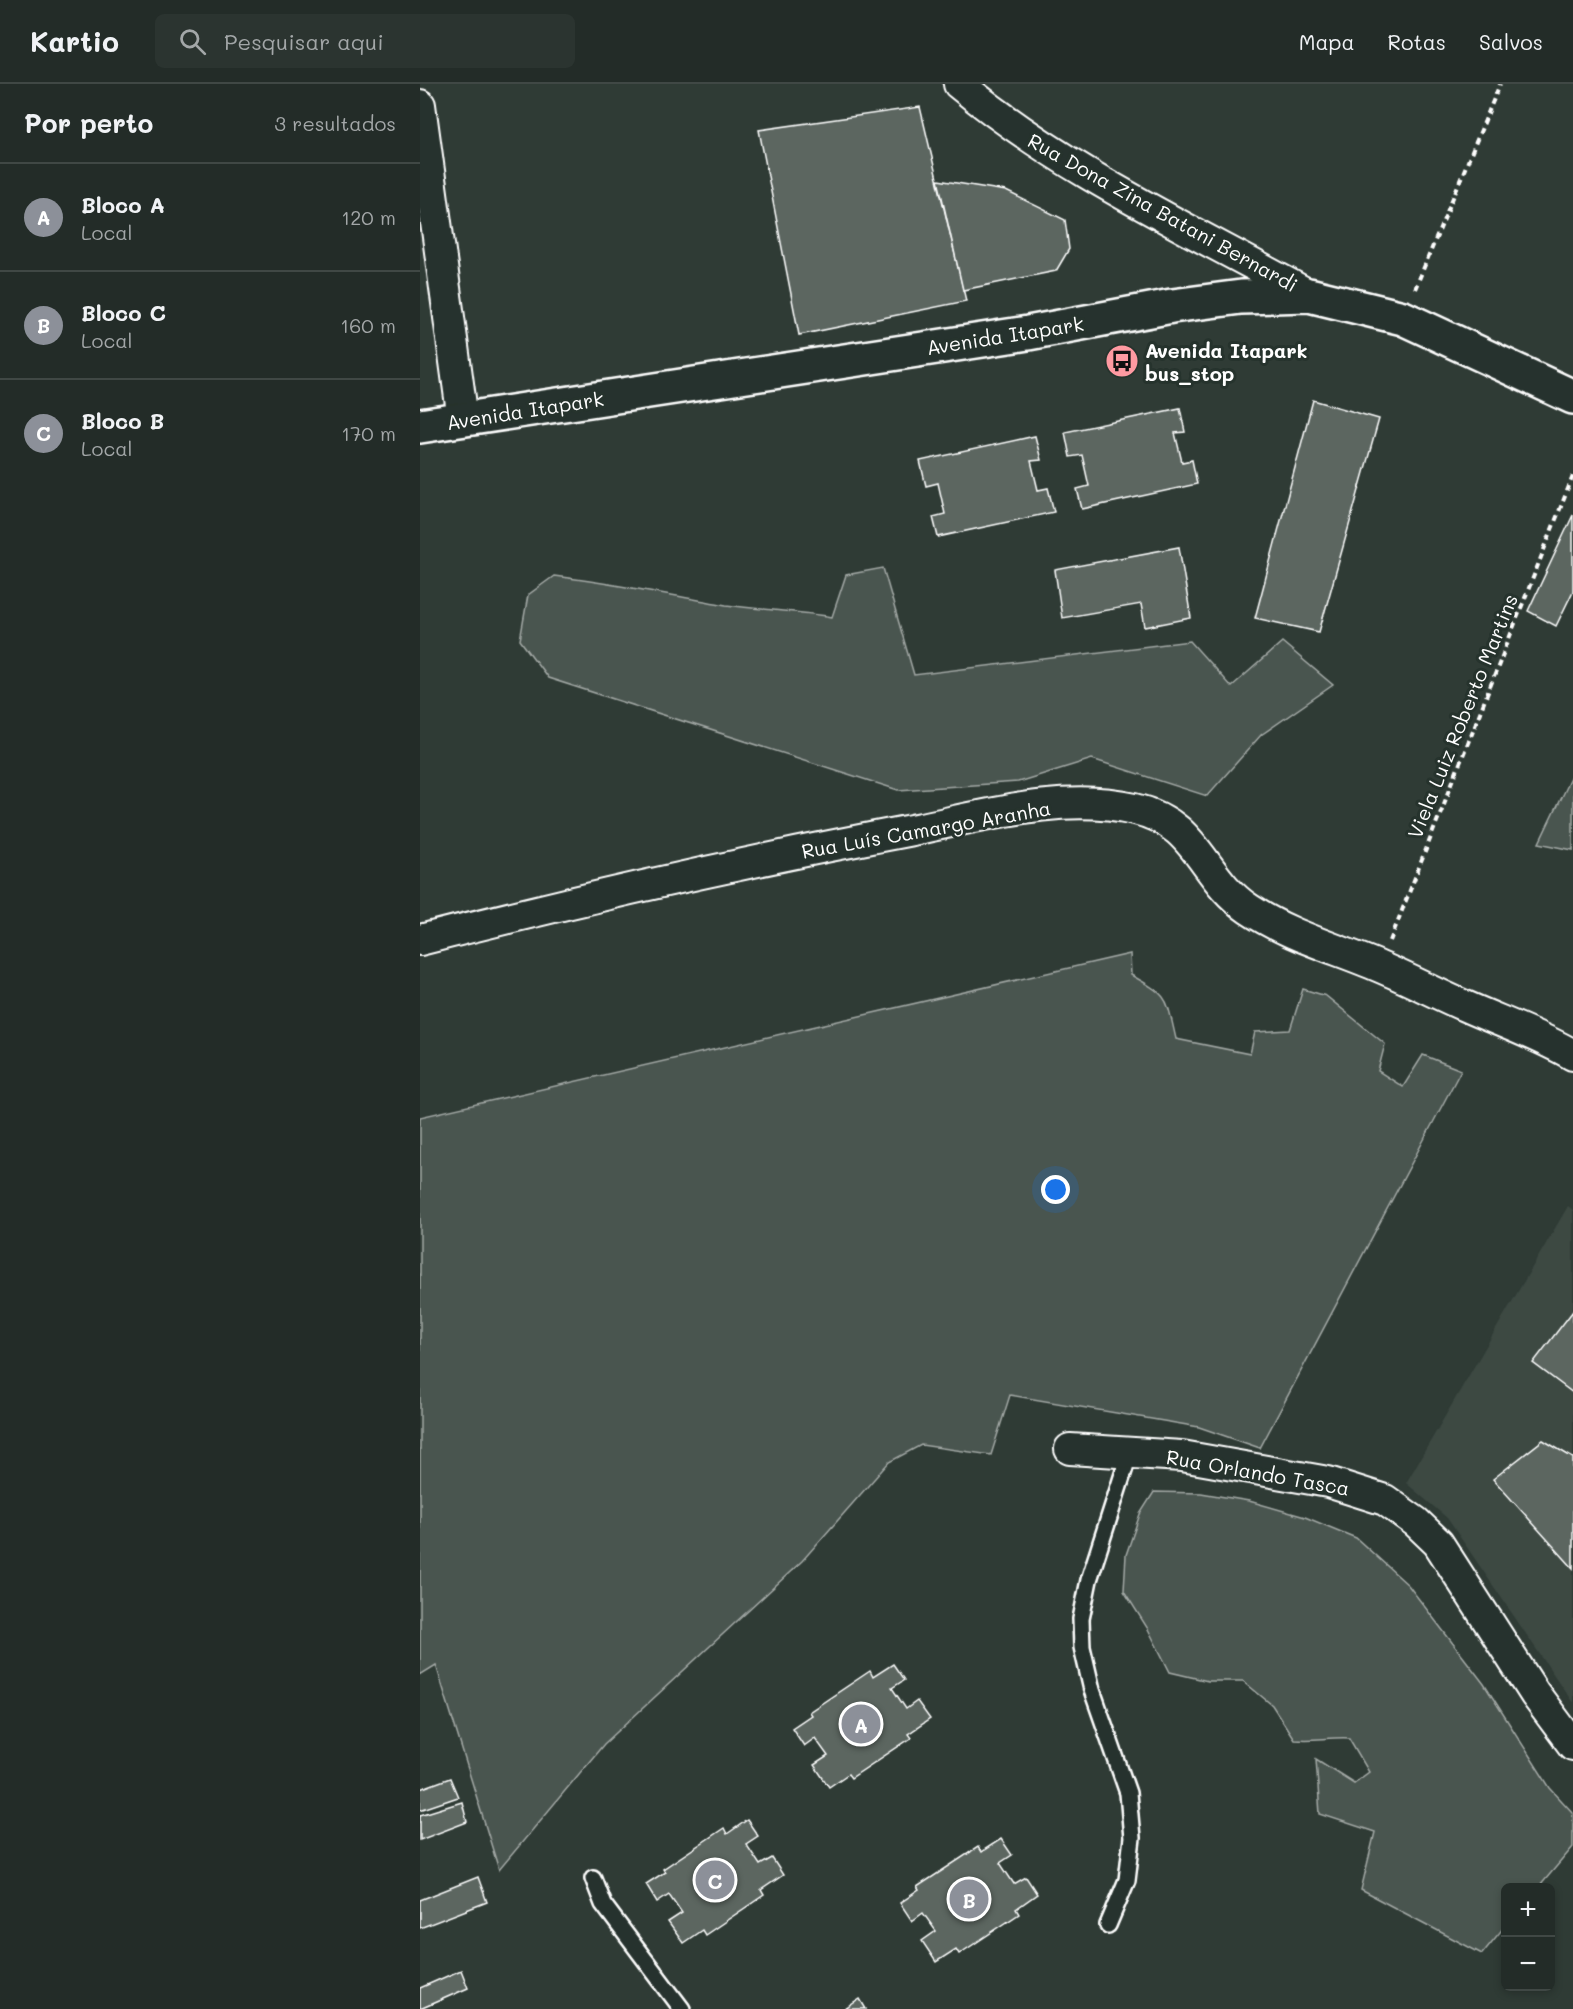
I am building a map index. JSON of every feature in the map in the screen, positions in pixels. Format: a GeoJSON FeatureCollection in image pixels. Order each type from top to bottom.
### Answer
{"type":"FeatureCollection","features":[{"type":"Feature","properties":{"kind":"main road","name":"Avenida Itapark"},"geometry":{"type":"LineString","coordinates":[[420,426],[1028,333],[1172,306],[1241,297],[1309,295],[1403,318],[1573,397]]}},
{"type":"Feature","properties":{"kind":"street","name":"Rua Dona Zina Batani Bernardi"},"geometry":{"type":"LineString","coordinates":[[959,84],[1012,126],[1070,163],[1309,295]]}},
{"type":"Feature","properties":{"kind":"street"},"geometry":{"type":"LineString","coordinates":[[420,105],[464,420]]}},
{"type":"Feature","properties":{"kind":"street","name":"Rua Luís Camargo Aranha"},"geometry":{"type":"LineString","coordinates":[[420,940],[603,893],[826,846],[1052,804],[1099,804],[1134,809],[1159,817],[1188,837],[1219,884],[1247,908],[1274,924],[1329,949],[1380,966],[1573,1055]]}},
{"type":"Feature","properties":{"kind":"street","name":"Rua Orlando Tasca"},"geometry":{"type":"LineString","coordinates":[[1070,1449],[1182,1456],[1318,1480],[1385,1500],[1416,1522],[1438,1543],[1535,1694],[1573,1744]]}},
{"type":"Feature","properties":{"kind":"lane"},"geometry":{"type":"LineString","coordinates":[[1108,1925],[1127,1880],[1132,1839],[1128,1793],[1092,1690],[1082,1647],[1081,1619],[1089,1580],[1130,1452]]}},
{"type":"Feature","properties":{"kind":"lane"},"geometry":{"type":"LineString","coordinates":[[593,1878],[603,1904],[682,2009]]}},
{"type":"Feature","properties":{"kind":"path"},"geometry":{"type":"LineString","coordinates":[[1403,318],[1500,84]]}},
{"type":"Feature","properties":{"kind":"path","name":"Viela Luiz Roberto Martins"},"geometry":{"type":"LineString","coordinates":[[1380,966],[1573,476]]}},
{"type":"Feature","properties":{"kind":"shaded area"},"geometry":{"type":"Polygon","coordinates":[[[883,568],[914,675],[1190,641],[1231,687],[1282,642],[1333,685],[1261,735],[1207,796],[1092,759],[1018,782],[898,790],[548,678],[520,640],[528,595],[554,576],[726,605],[832,617],[846,575],[883,568]]]}},
{"type":"Feature","properties":{"kind":"shaded area"},"geometry":{"type":"Polygon","coordinates":[[[1573,772],[1573,850],[1539,843],[1573,772]]]}},
{"type":"Feature","properties":{"kind":"shaded area"},"geometry":{"type":"Polygon","coordinates":[[[1130,954],[1131,975],[1153,988],[1164,999],[1168,1006],[1176,1039],[1250,1054],[1255,1032],[1290,1030],[1303,989],[1326,996],[1385,1044],[1378,1071],[1403,1087],[1423,1055],[1461,1070],[1260,1448],[1199,1427],[1010,1395],[991,1455],[921,1445],[889,1462],[802,1561],[604,1744],[499,1870],[436,1665],[420,1675],[420,1117],[1130,954]]]}},
{"type":"Feature","properties":{"kind":"shaded area"},"geometry":{"type":"Polygon","coordinates":[[[1568,1206],[1573,1210],[1573,1703],[1447,1518],[1406,1483],[1568,1206]]]}},
{"type":"Feature","properties":{"kind":"shaded area"},"geometry":{"type":"Polygon","coordinates":[[[1154,1492],[1201,1493],[1249,1501],[1305,1517],[1356,1538],[1408,1585],[1484,1684],[1550,1788],[1573,1813],[1573,1847],[1542,1883],[1501,1883],[1501,1931],[1482,1954],[1361,1890],[1375,1832],[1320,1814],[1316,1759],[1354,1783],[1369,1772],[1349,1738],[1294,1739],[1272,1705],[1243,1681],[1208,1681],[1170,1672],[1148,1629],[1124,1591],[1126,1555],[1140,1514],[1154,1492]]]}},
{"type":"Feature","properties":{"kind":"building"},"geometry":{"type":"Polygon","coordinates":[[[920,107],[966,301],[799,335],[759,130],[920,107]]]}},
{"type":"Feature","properties":{"kind":"building"},"geometry":{"type":"Polygon","coordinates":[[[938,180],[1006,191],[1065,220],[1069,249],[1056,271],[963,290],[938,180]]]}},
{"type":"Feature","properties":{"kind":"building"},"geometry":{"type":"Polygon","coordinates":[[[1313,400],[1379,419],[1319,632],[1255,618],[1313,400]]]}},
{"type":"Feature","properties":{"kind":"building"},"geometry":{"type":"Polygon","coordinates":[[[1180,408],[1185,432],[1175,433],[1182,462],[1192,460],[1197,484],[1082,509],[1077,489],[1089,486],[1082,455],[1070,457],[1065,432],[1180,408]]]}},
{"type":"Feature","properties":{"kind":"building"},"geometry":{"type":"Polygon","coordinates":[[[1035,436],[1041,460],[1031,461],[1038,490],[1048,488],[1054,512],[938,537],[933,517],[945,514],[938,483],[926,486],[920,461],[1035,436]]]}},
{"type":"Feature","properties":{"kind":"building"},"geometry":{"type":"Polygon","coordinates":[[[1573,515],[1573,591],[1556,626],[1528,611],[1573,515]]]}},
{"type":"Feature","properties":{"kind":"building"},"geometry":{"type":"Polygon","coordinates":[[[1179,547],[1191,618],[1145,627],[1141,604],[1062,618],[1055,570],[1179,547]]]}},
{"type":"Feature","properties":{"kind":"building"},"geometry":{"type":"Polygon","coordinates":[[[1573,1311],[1573,1393],[1533,1363],[1573,1311]]]}},
{"type":"Feature","properties":{"kind":"building"},"geometry":{"type":"Polygon","coordinates":[[[1543,1440],[1573,1458],[1573,1568],[1493,1479],[1543,1440]]]}},
{"type":"Feature","properties":{"kind":"building"},"geometry":{"type":"Polygon","coordinates":[[[893,1664],[904,1680],[892,1688],[906,1709],[917,1701],[930,1719],[908,1734],[911,1738],[851,1778],[848,1774],[829,1787],[814,1765],[828,1756],[815,1738],[804,1746],[792,1728],[811,1715],[809,1712],[870,1671],[873,1677],[893,1664]]]}},
{"type":"Feature","properties":{"kind":"building"},"geometry":{"type":"Polygon","coordinates":[[[450,1778],[458,1797],[420,1810],[420,1789],[450,1778]]]}},
{"type":"Feature","properties":{"kind":"building"},"geometry":{"type":"Polygon","coordinates":[[[462,1802],[467,1822],[420,1840],[420,1815],[462,1802]]]}},
{"type":"Feature","properties":{"kind":"building"},"geometry":{"type":"Polygon","coordinates":[[[747,1820],[758,1836],[746,1844],[760,1865],[772,1858],[783,1875],[761,1890],[764,1895],[705,1935],[702,1930],[683,1943],[668,1922],[682,1913],[669,1894],[657,1902],[646,1884],[665,1872],[663,1869],[724,1828],[727,1834],[747,1820]]]}},
{"type":"Feature","properties":{"kind":"building"},"geometry":{"type":"Polygon","coordinates":[[[1001,1839],[1012,1855],[1000,1863],[1014,1884],[1026,1877],[1037,1894],[1016,1909],[1019,1914],[959,1954],[956,1949],[936,1962],[922,1941],[936,1931],[923,1913],[912,1921],[900,1903],[919,1890],[917,1887],[978,1847],[981,1852],[1001,1839]]]}},
{"type":"Feature","properties":{"kind":"building"},"geometry":{"type":"Polygon","coordinates":[[[478,1877],[487,1902],[420,1928],[420,1900],[478,1877]]]}},
{"type":"Feature","properties":{"kind":"building"},"geometry":{"type":"Polygon","coordinates":[[[461,1970],[468,1988],[420,2009],[420,1988],[461,1970]]]}},
{"type":"Feature","properties":{"kind":"building"},"geometry":{"type":"Polygon","coordinates":[[[860,1999],[866,2009],[845,2009],[860,1999]]]}},
{"type":"Feature","properties":{"kind":"place","name":"Avenida Itapark bus_stop"},"geometry":{"type":"Point","coordinates":[1122,361]}},
{"type":"Feature","properties":{"kind":"place","name":"Bloco A"},"geometry":{"type":"Point","coordinates":[861,1724]}},
{"type":"Feature","properties":{"kind":"place","name":"Bloco B"},"geometry":{"type":"Point","coordinates":[715,1880]}},
{"type":"Feature","properties":{"kind":"place","name":"Bloco C"},"geometry":{"type":"Point","coordinates":[969,1899]}}]}
